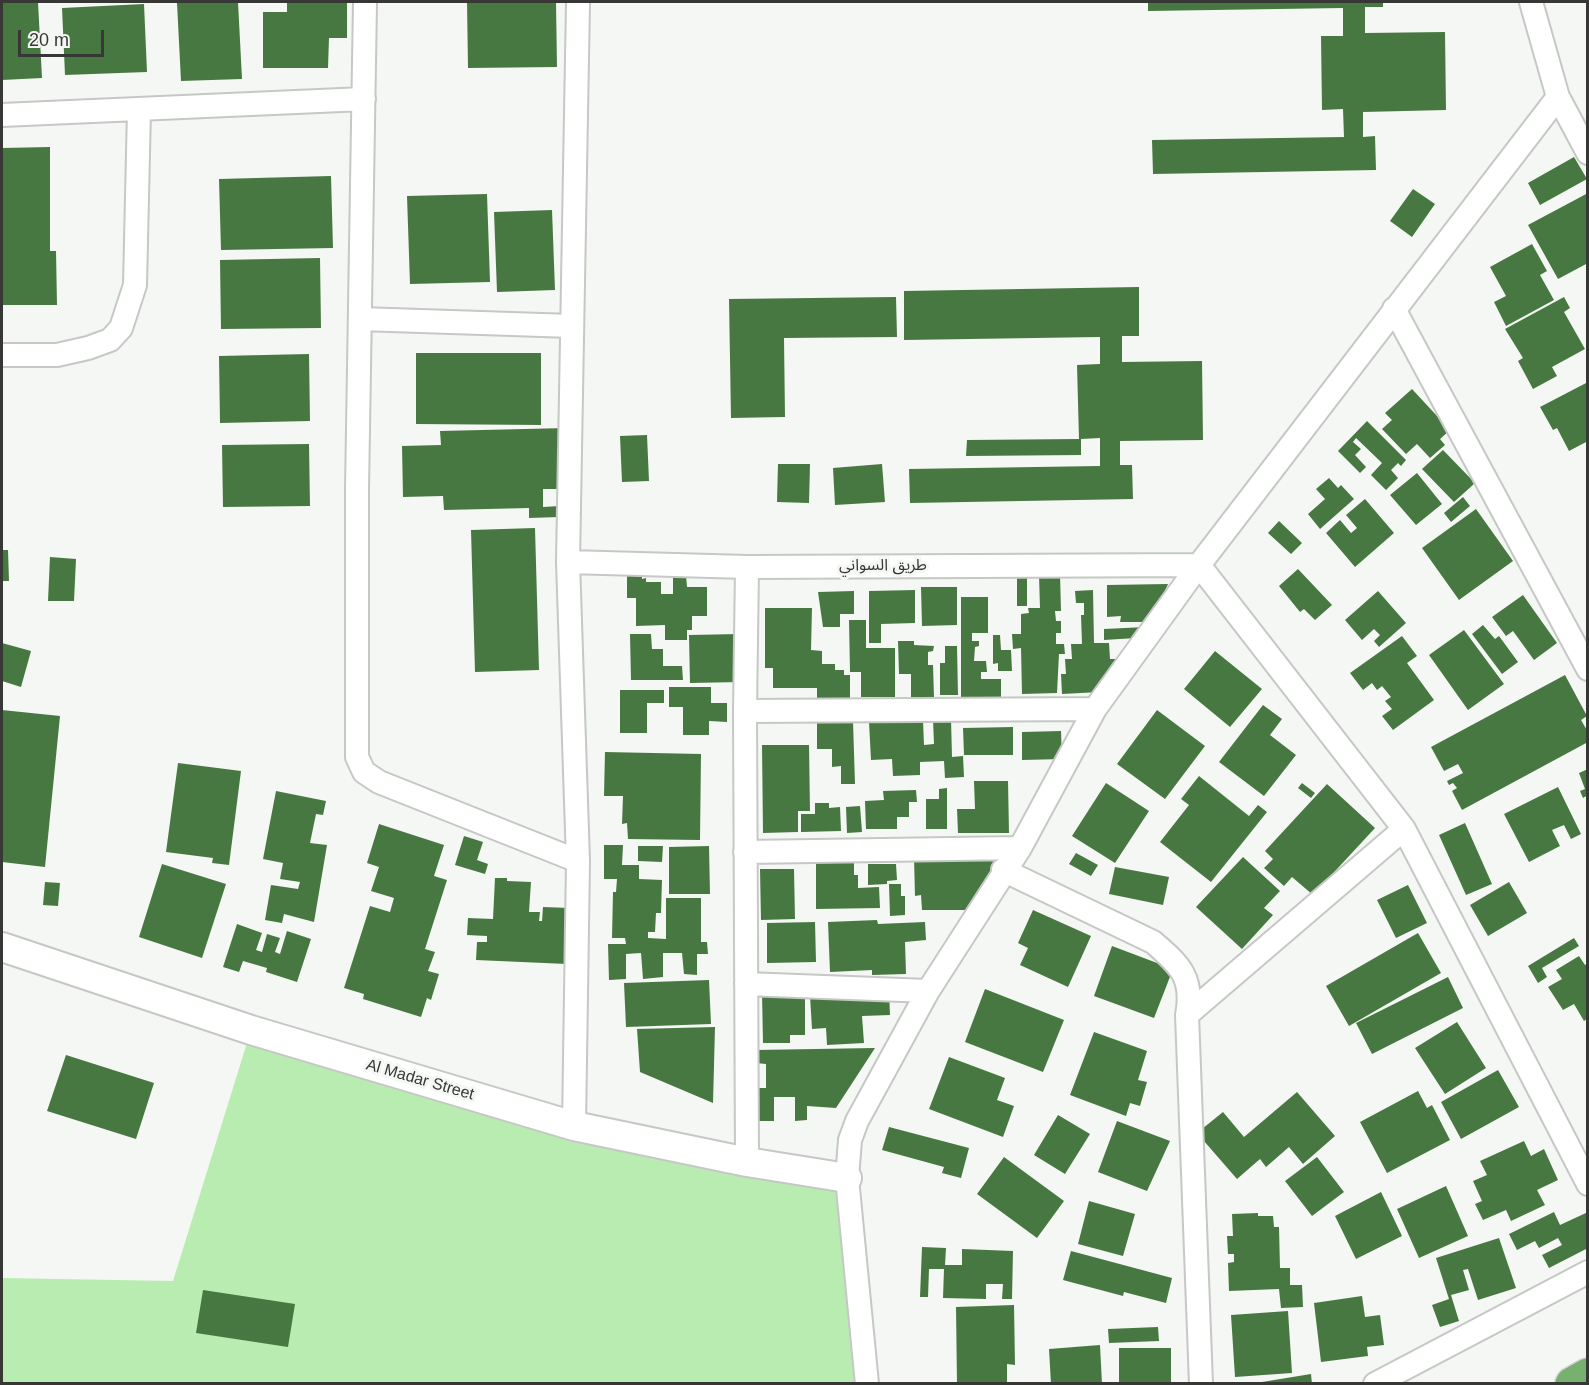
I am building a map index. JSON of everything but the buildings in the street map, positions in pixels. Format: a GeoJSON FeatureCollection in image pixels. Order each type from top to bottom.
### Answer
{"type":"FeatureCollection","features":[{"type":"Feature","properties":{"kind":"highway"},"geometry":{"type":"LineString","coordinates":[[1572,1383],[1587,1375]]}},
{"type":"Feature","properties":{"kind":"street"},"geometry":{"type":"LineString","coordinates":[[365,2],[357,756],[364,772],[380,782],[578,861]]}},
{"type":"Feature","properties":{"kind":"street"},"geometry":{"type":"LineString","coordinates":[[574,1126],[578,861],[568,562],[578,2]]}},
{"type":"Feature","properties":{"kind":"street"},"geometry":{"type":"LineString","coordinates":[[1531,2],[1558,97],[1587,153]]}},
{"type":"Feature","properties":{"kind":"street"},"geometry":{"type":"LineString","coordinates":[[867,1383],[847,1178],[850,1140],[857,1121],[928,991],[1003,870],[1020,848],[1095,709],[1199,565],[1558,97]]}},
{"type":"Feature","properties":{"kind":"street"},"geometry":{"type":"LineString","coordinates":[[2,115],[364,99]]}},
{"type":"Feature","properties":{"kind":"street"},"geometry":{"type":"LineString","coordinates":[[2,355],[57,355],[88,348],[110,340],[121,327],[135,285],[139,109]]}},
{"type":"Feature","properties":{"kind":"street"},"geometry":{"type":"LineString","coordinates":[[1394,309],[1587,669]]}},
{"type":"Feature","properties":{"kind":"street"},"geometry":{"type":"LineString","coordinates":[[360,319],[572,326]]}},
{"type":"Feature","properties":{"kind":"street","name":"طريق السواني"},"geometry":{"type":"LineString","coordinates":[[568,562],[747,567],[1199,565]]}},
{"type":"Feature","properties":{"kind":"street"},"geometry":{"type":"LineString","coordinates":[[1199,565],[1404,829],[1587,1184]]}},
{"type":"Feature","properties":{"kind":"street"},"geometry":{"type":"LineString","coordinates":[[747,567],[745,711],[747,1162]]}},
{"type":"Feature","properties":{"kind":"street"},"geometry":{"type":"LineString","coordinates":[[745,711],[1095,709]]}},
{"type":"Feature","properties":{"kind":"street"},"geometry":{"type":"LineString","coordinates":[[1186,1015],[1404,829]]}},
{"type":"Feature","properties":{"kind":"street"},"geometry":{"type":"LineString","coordinates":[[745,852],[1020,848]]}},
{"type":"Feature","properties":{"kind":"street"},"geometry":{"type":"LineString","coordinates":[[1003,870],[1153,942],[1171,957],[1187,982],[1191,993],[1186,1015],[1201,1383]]}},
{"type":"Feature","properties":{"kind":"street","name":"Al Madar Street"},"geometry":{"type":"LineString","coordinates":[[2,947],[251,1030],[574,1126],[747,1162],[847,1178]]}},
{"type":"Feature","properties":{"kind":"street"},"geometry":{"type":"LineString","coordinates":[[746,984],[928,991]]}},
{"type":"Feature","properties":{"kind":"street"},"geometry":{"type":"LineString","coordinates":[[1375,1383],[1587,1272]]}},
{"type":"Feature","properties":{"kind":"green space"},"geometry":{"type":"Polygon","coordinates":[[[251,1030],[574,1126],[847,1178],[867,1383],[2,1384],[2,1278],[173,1281],[251,1030]]]}}]}
